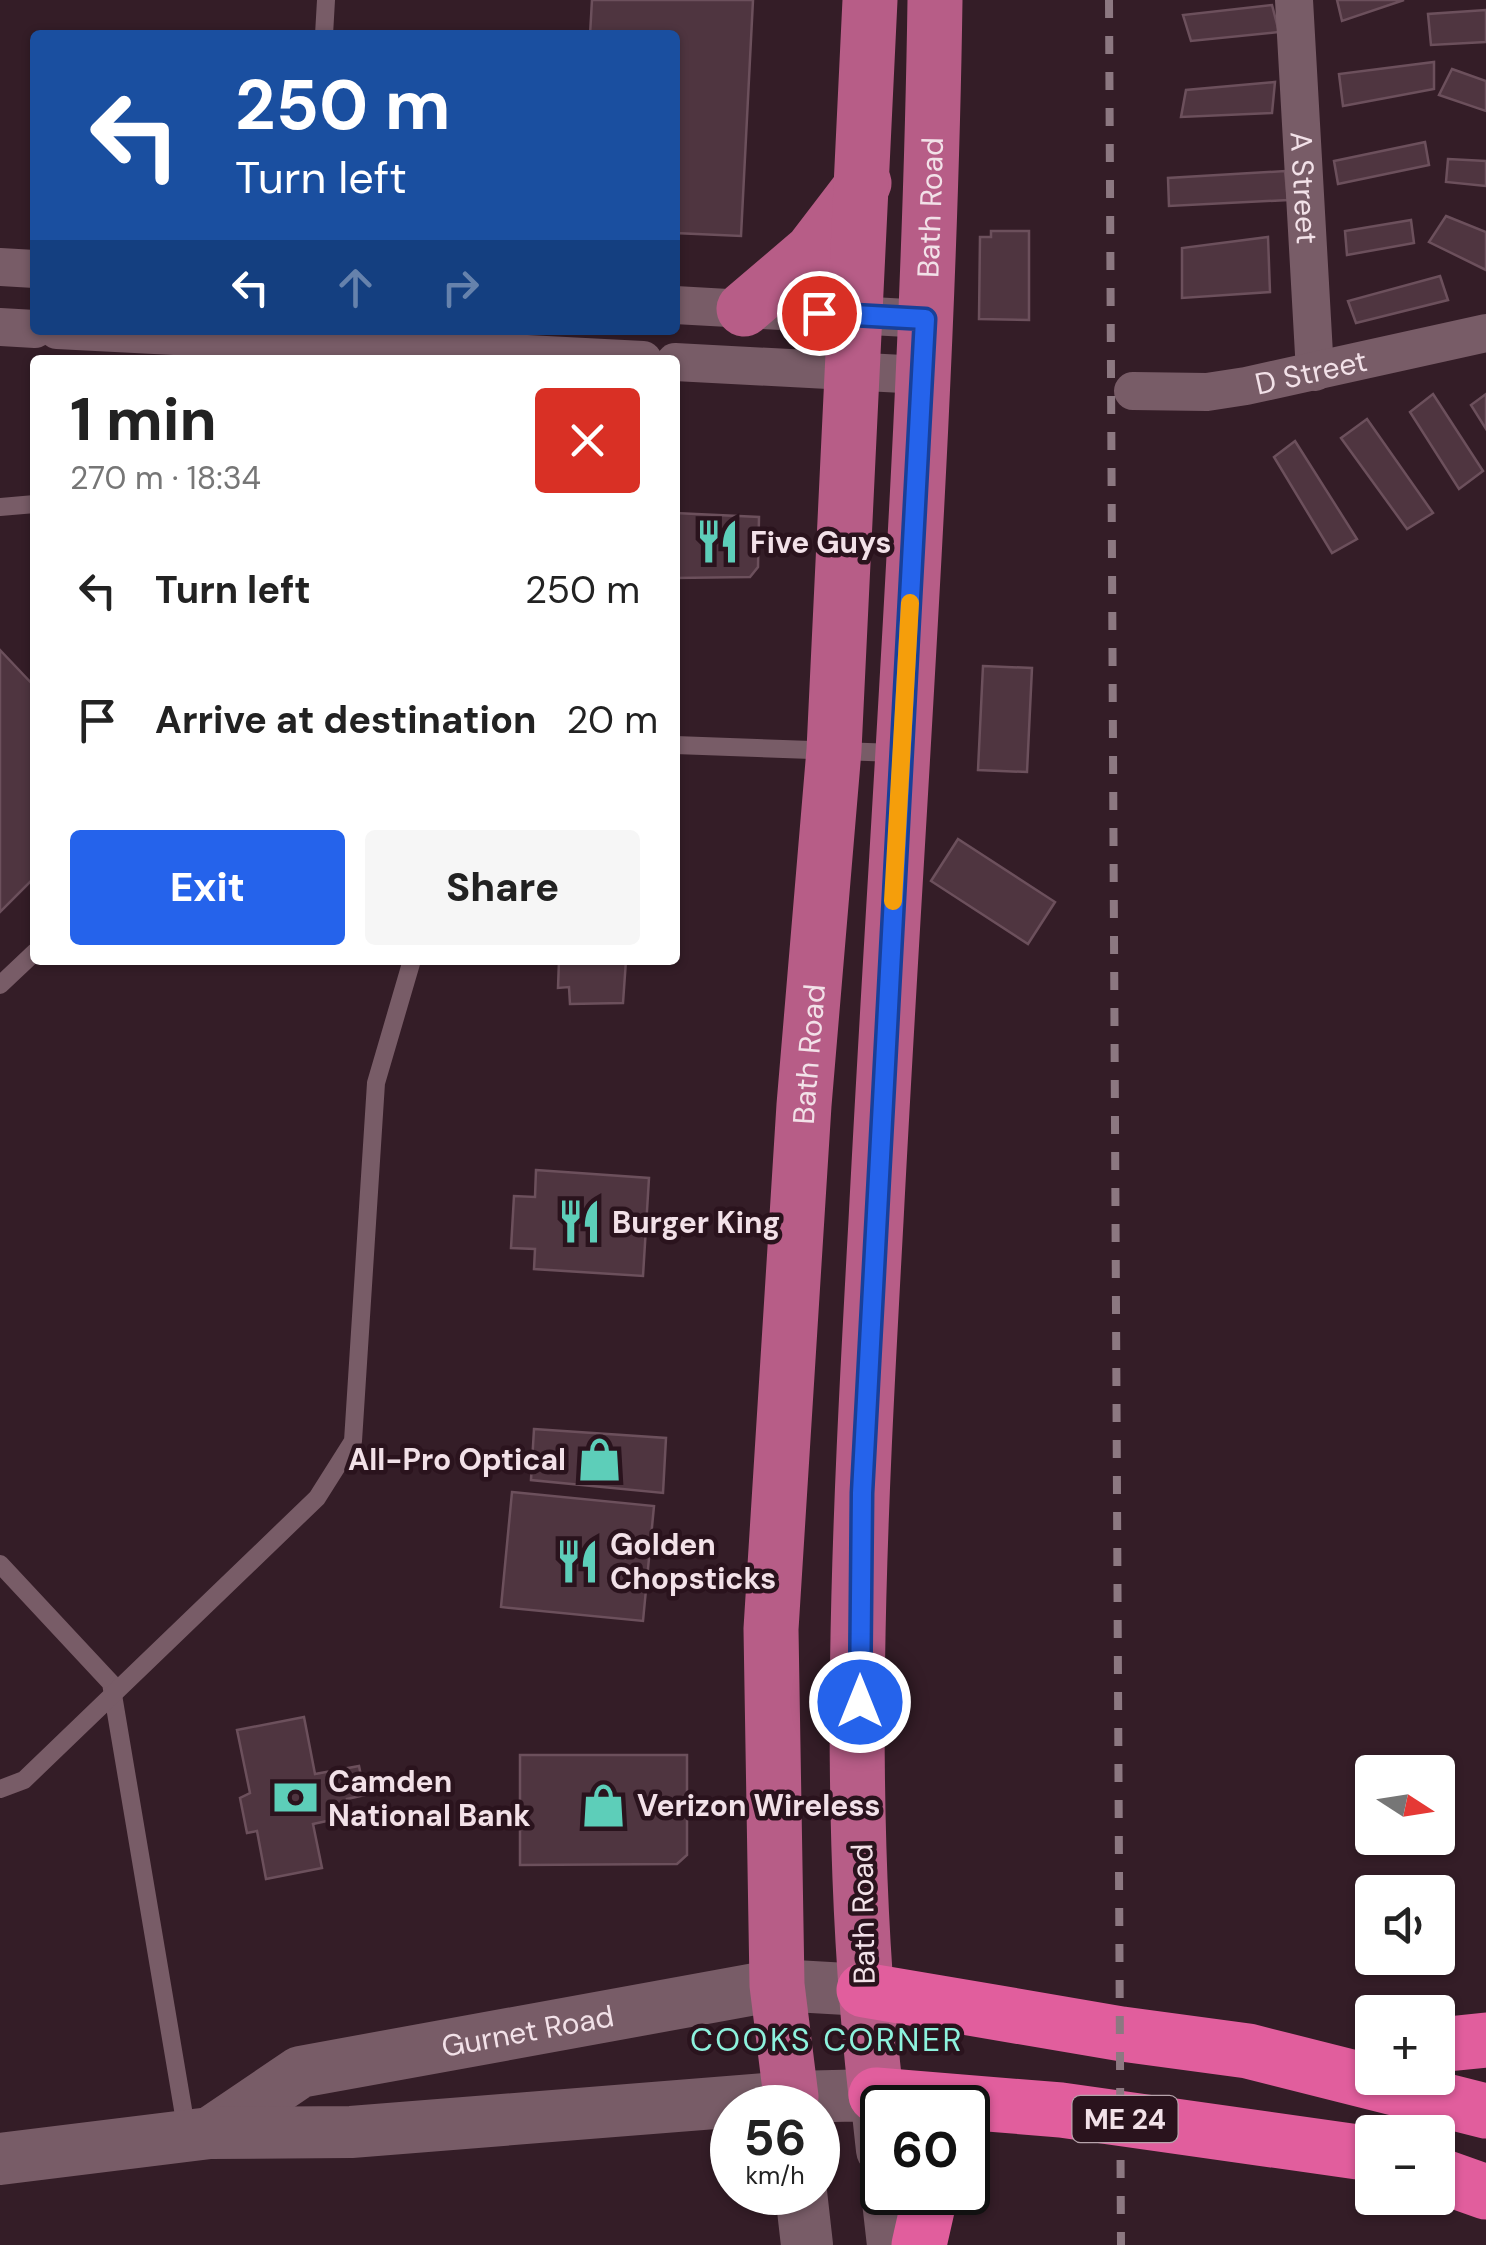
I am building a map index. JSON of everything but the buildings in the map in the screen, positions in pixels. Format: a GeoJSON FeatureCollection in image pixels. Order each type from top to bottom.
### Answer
{"type":"FeatureCollection","features":[{"type":"Feature","properties":{"kind":"highway","name":"ME 24"},"geometry":{"type":"LineString","coordinates":[[864,1990],[1248,2051],[1355,2048]]}},
{"type":"Feature","properties":{"kind":"highway"},"geometry":{"type":"LineString","coordinates":[[1455,2043],[1486,2040]]}},
{"type":"Feature","properties":{"kind":"highway"},"geometry":{"type":"LineString","coordinates":[[1248,2051],[1486,2111]]}},
{"type":"Feature","properties":{"kind":"highway","name":"ME 24"},"geometry":{"type":"LineString","coordinates":[[990,2104],[1061,2110],[1355,2152]]}},
{"type":"Feature","properties":{"kind":"highway"},"geometry":{"type":"LineString","coordinates":[[990,2127],[1010,2116],[1061,2110]]}},
{"type":"Feature","properties":{"kind":"highway"},"geometry":{"type":"LineString","coordinates":[[1455,2165],[1486,2169]]}},
{"type":"Feature","properties":{"kind":"highway"},"geometry":{"type":"LineString","coordinates":[[1455,2181],[1486,2192]]}},
{"type":"Feature","properties":{"kind":"highway"},"geometry":{"type":"LineString","coordinates":[[918,2245],[925,2215]]}},
{"type":"Feature","properties":{"kind":"main road","name":"Bath Road"},"geometry":{"type":"LineString","coordinates":[[790,2085],[776,1986],[771,1629],[804,1105],[834,750],[870,0]]}},
{"type":"Feature","properties":{"kind":"main road","name":"Bath Road"},"geometry":{"type":"LineString","coordinates":[[875,2085],[864,1990],[862,1493],[932,224],[935,0]]}},
{"type":"Feature","properties":{"kind":"main road"},"geometry":{"type":"LineString","coordinates":[[744,309],[812,251],[864,183]]}},
{"type":"Feature","properties":{"kind":"main road","name":"Gurnet Road"},"geometry":{"type":"LineString","coordinates":[[199,2135],[300,2072],[776,1986],[864,1990]]}},
{"type":"Feature","properties":{"kind":"main road","name":"Gurnet Road"},"geometry":{"type":"LineString","coordinates":[[0,2159],[199,2135],[351,2132],[710,2108]]}},
{"type":"Feature","properties":{"kind":"main road"},"geometry":{"type":"LineString","coordinates":[[803,2215],[806,2245]]}},
{"type":"Feature","properties":{"kind":"main road"},"geometry":{"type":"LineString","coordinates":[[890,2215],[893,2245]]}},
{"type":"Feature","properties":{"kind":"street","name":"A Street"},"geometry":{"type":"LineString","coordinates":[[1294,0],[1315,372]]}},
{"type":"Feature","properties":{"kind":"street"},"geometry":{"type":"LineString","coordinates":[[0,267],[30,269]]}},
{"type":"Feature","properties":{"kind":"street"},"geometry":{"type":"LineString","coordinates":[[680,305],[925,319]]}},
{"type":"Feature","properties":{"kind":"street"},"geometry":{"type":"LineString","coordinates":[[0,327],[30,329]]}},
{"type":"Feature","properties":{"kind":"street","name":"D Street"},"geometry":{"type":"LineString","coordinates":[[1133,391],[1206,392],[1486,333]]}},
{"type":"Feature","properties":{"kind":"street"},"geometry":{"type":"LineString","coordinates":[[264,335],[573,355]]}},
{"type":"Feature","properties":{"kind":"street"},"geometry":{"type":"LineString","coordinates":[[680,362],[922,375]]}},
{"type":"Feature","properties":{"kind":"lane"},"geometry":{"type":"LineString","coordinates":[[324,30],[326,0]]}},
{"type":"Feature","properties":{"kind":"lane"},"geometry":{"type":"LineString","coordinates":[[0,507],[30,504]]}},
{"type":"Feature","properties":{"kind":"lane"},"geometry":{"type":"LineString","coordinates":[[680,745],[901,754]]}},
{"type":"Feature","properties":{"kind":"lane"},"geometry":{"type":"LineString","coordinates":[[0,985],[30,957]]}},
{"type":"Feature","properties":{"kind":"lane"},"geometry":{"type":"LineString","coordinates":[[0,1790],[24,1780],[318,1498],[353,1441],[376,1084],[411,965]]}},
{"type":"Feature","properties":{"kind":"lane"},"geometry":{"type":"LineString","coordinates":[[0,1564],[111,1682],[199,2135]]}},
{"type":"Feature","properties":{"kind":"railway"},"geometry":{"type":"LineString","coordinates":[[1109,0],[1121,2245]]}},
{"type":"Feature","properties":{"kind":"slow traffic"},"geometry":{"type":"LineString","coordinates":[[893,901],[910,603]]}},
{"type":"Feature","properties":{"kind":"place","name":"Five Guys"},"geometry":{"type":"Point","coordinates":[717,542]}},
{"type":"Feature","properties":{"kind":"place","name":"Burger King"},"geometry":{"type":"Point","coordinates":[579,1222]}},
{"type":"Feature","properties":{"kind":"place","name":"All-Pro Optical"},"geometry":{"type":"Point","coordinates":[599,1459]}},
{"type":"Feature","properties":{"kind":"place","name":"Golden Chopsticks"},"geometry":{"type":"Point","coordinates":[577,1561]}},
{"type":"Feature","properties":{"kind":"place","name":"Camden National Bank"},"geometry":{"type":"Point","coordinates":[295,1798]}},
{"type":"Feature","properties":{"kind":"place","name":"Verizon Wireless"},"geometry":{"type":"Point","coordinates":[604,1805]}},
{"type":"Feature","properties":{"kind":"district","name":"COOKS CORNER"},"geometry":{"type":"Point","coordinates":[827,2040]}},
{"type":"Feature","properties":{"kind":"route"},"geometry":{"type":"LineString","coordinates":[[819,313],[925,319],[862,1493],[860,1702]]}}]}
